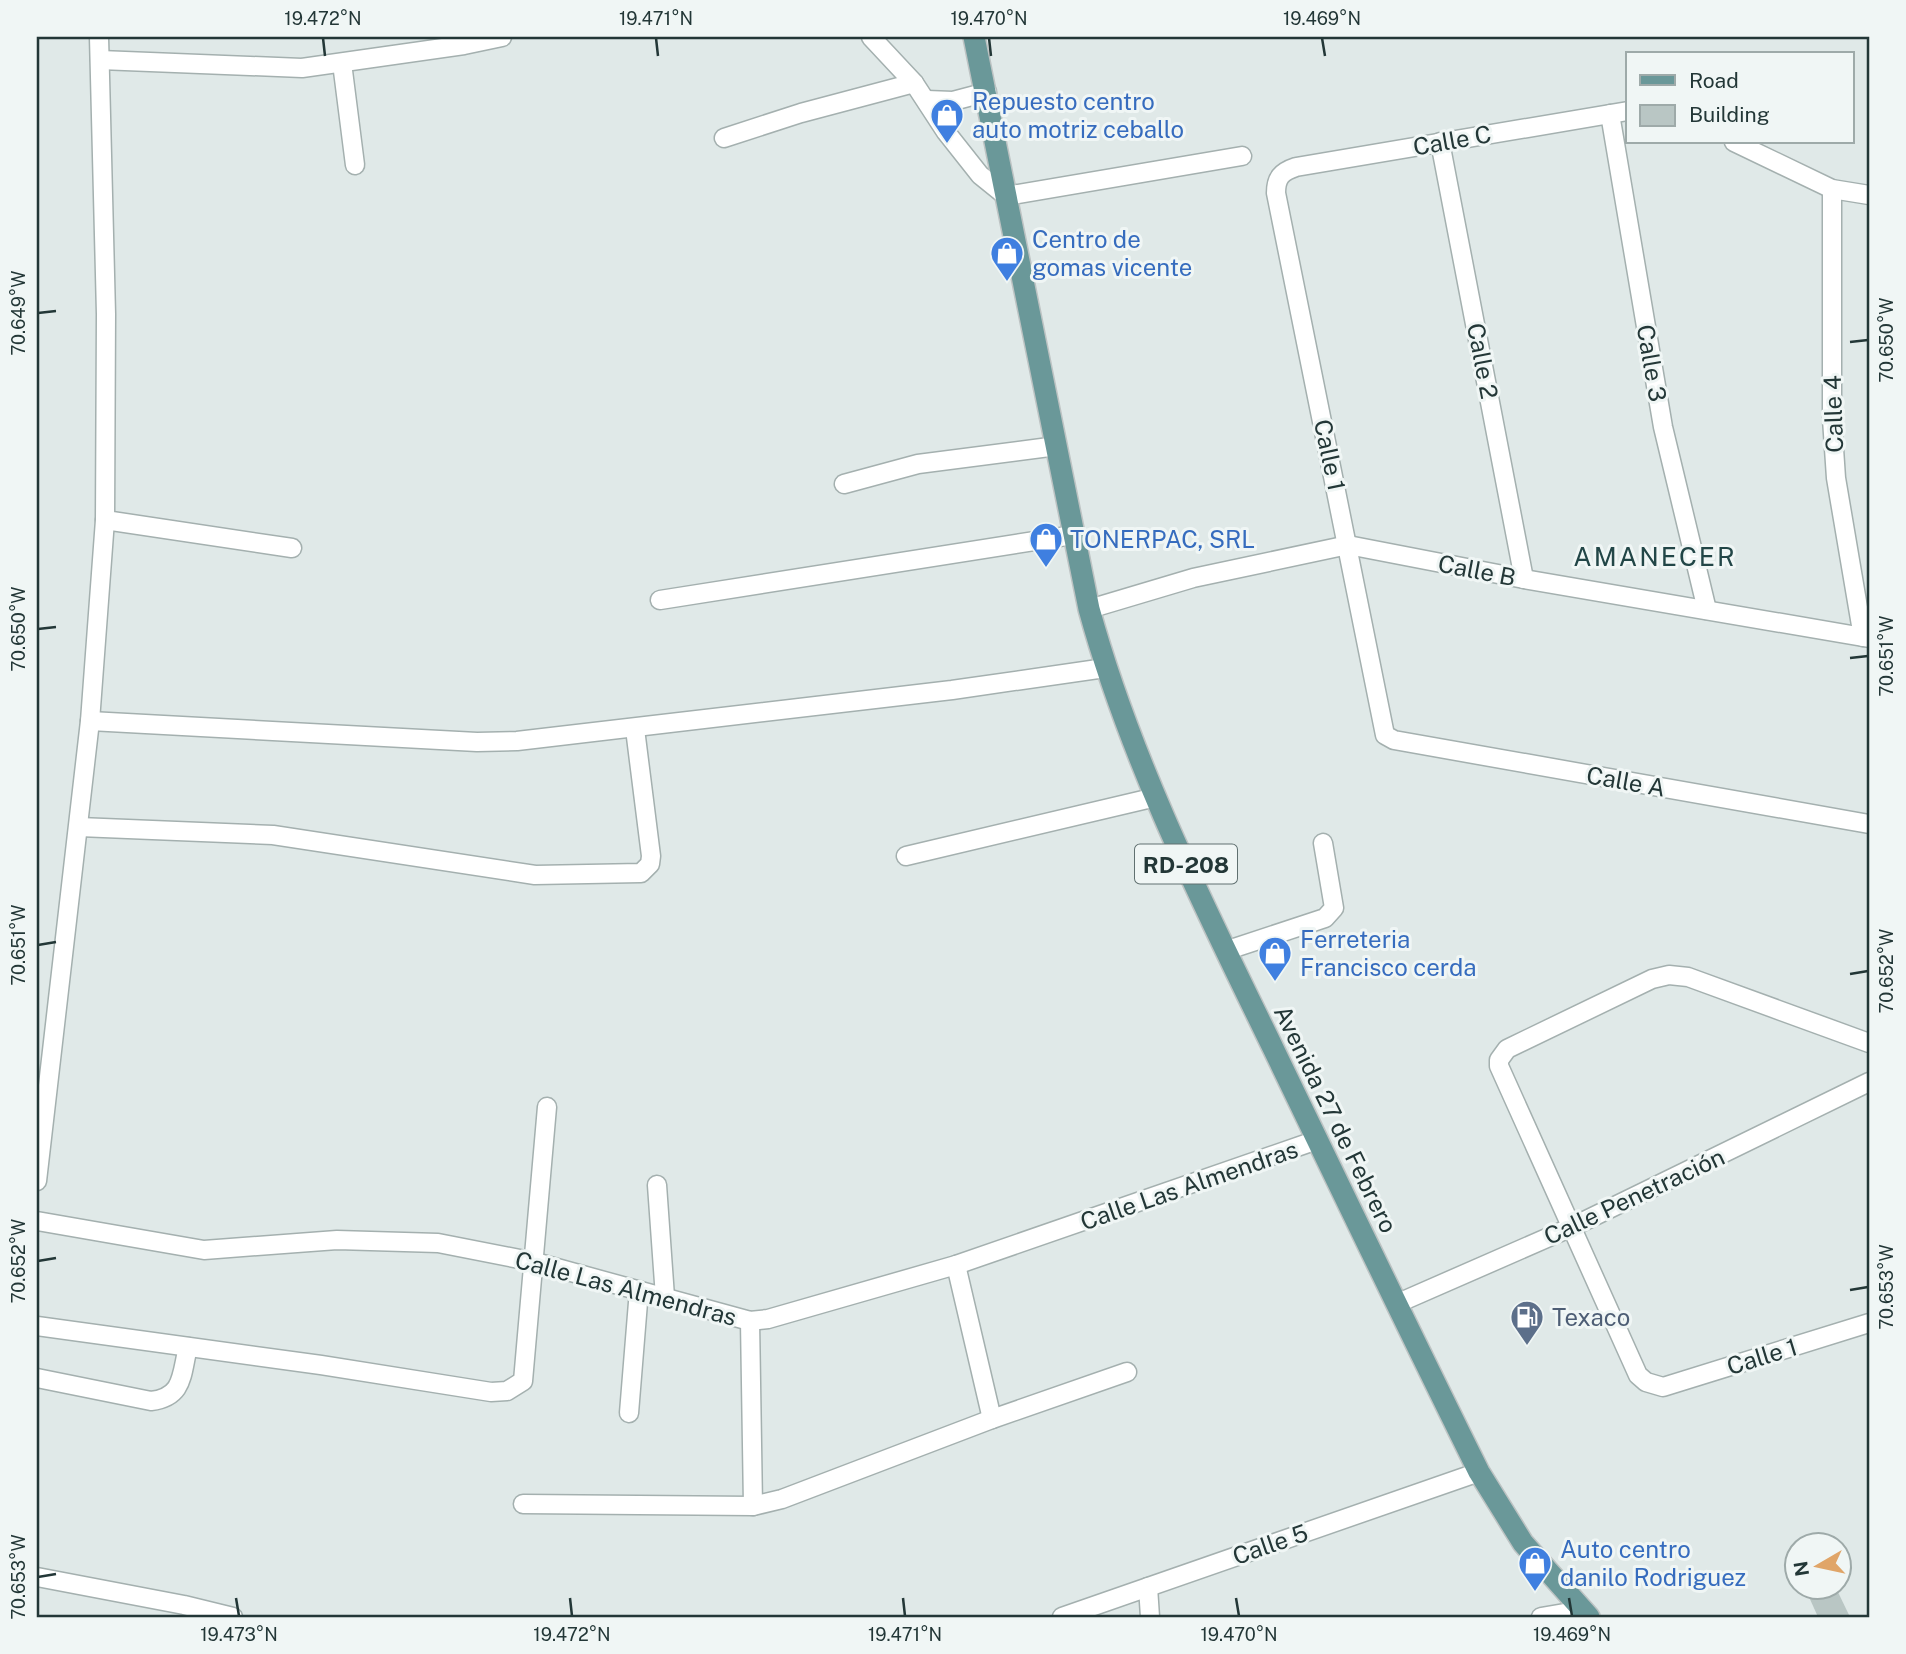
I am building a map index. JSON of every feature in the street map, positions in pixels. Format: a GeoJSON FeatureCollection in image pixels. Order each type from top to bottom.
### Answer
{"type":"FeatureCollection","features":[{"type":"Feature","properties":{"kind":"main road","name":"Avenida 27 de Febrero"},"geometry":{"type":"LineString","coordinates":[[974,37],[1073,535],[1105,668],[1156,797],[1226,951],[1479,1472],[1524,1543],[1586,1614]]}},
{"type":"Feature","properties":{"kind":"street"},"geometry":{"type":"LineString","coordinates":[[37,1181],[90,721],[105,520],[106,314],[99,37]]}},
{"type":"Feature","properties":{"kind":"street"},"geometry":{"type":"LineString","coordinates":[[100,60],[302,68],[502,37]]}},
{"type":"Feature","properties":{"kind":"street"},"geometry":{"type":"LineString","coordinates":[[871,37],[914,83],[946,132],[980,175],[1006,196],[1241,156]]}},
{"type":"Feature","properties":{"kind":"street"},"geometry":{"type":"LineString","coordinates":[[342,63],[355,165]]}},
{"type":"Feature","properties":{"kind":"street"},"geometry":{"type":"LineString","coordinates":[[724,138],[801,113],[914,83]]}},
{"type":"Feature","properties":{"kind":"street"},"geometry":{"type":"LineString","coordinates":[[927,100],[953,101],[987,92]]}},
{"type":"Feature","properties":{"kind":"street","name":"Calle C"},"geometry":{"type":"LineString","coordinates":[[1279,176],[1296,167],[1619,113]]}},
{"type":"Feature","properties":{"kind":"street","name":"Calle 3"},"geometry":{"type":"LineString","coordinates":[[1619,113],[1663,427],[1707,610]]}},
{"type":"Feature","properties":{"kind":"street","name":"Calle 2"},"geometry":{"type":"LineString","coordinates":[[1440,142],[1524,579]]}},
{"type":"Feature","properties":{"kind":"street"},"geometry":{"type":"LineString","coordinates":[[1738,144],[1832,189],[1869,195]]}},
{"type":"Feature","properties":{"kind":"street","name":"Calle 1"},"geometry":{"type":"LineString","coordinates":[[1279,176],[1276,193],[1385,734]]}},
{"type":"Feature","properties":{"kind":"street","name":"Calle 4"},"geometry":{"type":"LineString","coordinates":[[1832,189],[1834,455],[1866,637]]}},
{"type":"Feature","properties":{"kind":"street"},"geometry":{"type":"LineString","coordinates":[[844,484],[918,464],[1057,446]]}},
{"type":"Feature","properties":{"kind":"street"},"geometry":{"type":"LineString","coordinates":[[105,520],[292,548]]}},
{"type":"Feature","properties":{"kind":"street"},"geometry":{"type":"LineString","coordinates":[[660,600],[1073,535]]}},
{"type":"Feature","properties":{"kind":"street","name":"Calle B"},"geometry":{"type":"LineString","coordinates":[[1089,609],[1193,579],[1349,545],[1524,579],[1866,637]]}},
{"type":"Feature","properties":{"kind":"street"},"geometry":{"type":"LineString","coordinates":[[90,721],[477,742],[517,741],[952,690],[1105,668]]}},
{"type":"Feature","properties":{"kind":"street"},"geometry":{"type":"LineString","coordinates":[[79,827],[273,835],[535,874],[641,873],[650,864],[651,856],[635,729]]}},
{"type":"Feature","properties":{"kind":"street","name":"Calle A"},"geometry":{"type":"LineString","coordinates":[[1385,734],[1394,740],[1869,824]]}},
{"type":"Feature","properties":{"kind":"street"},"geometry":{"type":"LineString","coordinates":[[906,856],[1156,797]]}},
{"type":"Feature","properties":{"kind":"street"},"geometry":{"type":"LineString","coordinates":[[1226,951],[1325,918],[1334,908],[1323,843]]}},
{"type":"Feature","properties":{"kind":"street"},"geometry":{"type":"LineString","coordinates":[[1572,1227],[1500,1073],[1499,1060],[1507,1049],[1652,979],[1669,975],[1688,977],[1869,1044]]}},
{"type":"Feature","properties":{"kind":"street","name":"Calle Penetración"},"geometry":{"type":"LineString","coordinates":[[1396,1304],[1572,1227],[1869,1082]]}},
{"type":"Feature","properties":{"kind":"street"},"geometry":{"type":"LineString","coordinates":[[37,1326],[491,1392],[506,1391],[523,1381],[547,1107]]}},
{"type":"Feature","properties":{"kind":"street","name":"Calle Las Almendras"},"geometry":{"type":"LineString","coordinates":[[37,1221],[204,1250],[337,1240],[438,1243],[535,1262],[750,1321],[768,1319],[956,1265],[1317,1140]]}},
{"type":"Feature","properties":{"kind":"street"},"geometry":{"type":"LineString","coordinates":[[657,1185],[666,1297]]}},
{"type":"Feature","properties":{"kind":"street","name":"Calle 1"},"geometry":{"type":"LineString","coordinates":[[1572,1227],[1638,1375],[1654,1385],[1663,1387],[1869,1323]]}},
{"type":"Feature","properties":{"kind":"street"},"geometry":{"type":"LineString","coordinates":[[956,1265],[992,1419]]}},
{"type":"Feature","properties":{"kind":"street"},"geometry":{"type":"LineString","coordinates":[[629,1413],[639,1290]]}},
{"type":"Feature","properties":{"kind":"street"},"geometry":{"type":"LineString","coordinates":[[750,1321],[753,1506]]}},
{"type":"Feature","properties":{"kind":"street"},"geometry":{"type":"LineString","coordinates":[[37,1378],[150,1401],[166,1399],[174,1394],[181,1379],[188,1347]]}},
{"type":"Feature","properties":{"kind":"street"},"geometry":{"type":"LineString","coordinates":[[523,1504],[753,1506],[782,1499],[992,1419],[1127,1373]]}},
{"type":"Feature","properties":{"kind":"street","name":"Calle 5"},"geometry":{"type":"LineString","coordinates":[[1062,1617],[1479,1472]]}},
{"type":"Feature","properties":{"kind":"street"},"geometry":{"type":"LineString","coordinates":[[37,1577],[233,1617]]}},
{"type":"Feature","properties":{"kind":"street"},"geometry":{"type":"LineString","coordinates":[[1148,1587],[1150,1617]]}},
{"type":"Feature","properties":{"kind":"street"},"geometry":{"type":"LineString","coordinates":[[1541,1617],[1586,1614]]}},
{"type":"Feature","properties":{"kind":"building"},"geometry":{"type":"Polygon","coordinates":[[[1811,1602],[1843,1602],[1850,1617],[1818,1617],[1811,1602]]]}},
{"type":"Feature","properties":{"kind":"place","name":"Repuesto centro auto motriz ceballo"},"geometry":{"type":"Point","coordinates":[947,145]}},
{"type":"Feature","properties":{"kind":"place","name":"Centro de gomas vicente"},"geometry":{"type":"Point","coordinates":[1007,283]}},
{"type":"Feature","properties":{"kind":"place","name":"TONERPAC, SRL"},"geometry":{"type":"Point","coordinates":[1046,569]}},
{"type":"Feature","properties":{"kind":"place","name":"Ferreteria Francisco cerda"},"geometry":{"type":"Point","coordinates":[1275,983]}},
{"type":"Feature","properties":{"kind":"place","name":"Texaco"},"geometry":{"type":"Point","coordinates":[1527,1347]}},
{"type":"Feature","properties":{"kind":"place","name":"Auto centro danilo Rodriguez"},"geometry":{"type":"Point","coordinates":[1535,1593]}},
{"type":"Feature","properties":{"kind":"district","name":"AMANECER"},"geometry":{"type":"Point","coordinates":[1655,556]}}]}
